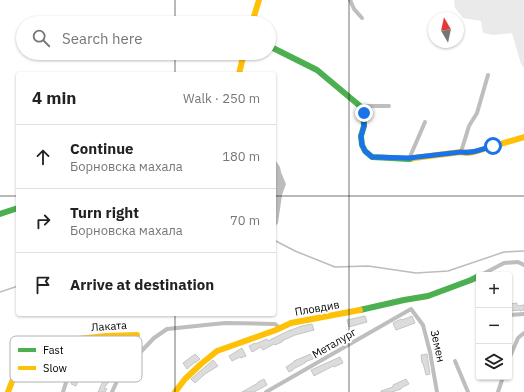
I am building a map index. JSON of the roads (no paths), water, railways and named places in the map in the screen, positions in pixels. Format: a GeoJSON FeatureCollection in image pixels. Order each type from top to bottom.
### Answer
{"type":"FeatureCollection","features":[{"type":"Feature","properties":{"kind":"street"},"geometry":{"type":"LineString","coordinates":[[254,16],[259,0]]}},
{"type":"Feature","properties":{"kind":"street"},"geometry":{"type":"LineString","coordinates":[[350,0],[354,9],[362,18]]}},
{"type":"Feature","properties":{"kind":"street"},"geometry":{"type":"LineString","coordinates":[[276,50],[316,70],[360,106],[364,113],[364,126],[361,136],[362,145],[365,151],[372,157],[409,158],[461,152],[467,153],[524,137]]}},
{"type":"Feature","properties":{"kind":"street"},"geometry":{"type":"LineString","coordinates":[[239,72],[242,60]]}},
{"type":"Feature","properties":{"kind":"street"},"geometry":{"type":"LineString","coordinates":[[461,152],[469,126],[477,113],[488,75]]}},
{"type":"Feature","properties":{"kind":"street"},"geometry":{"type":"LineString","coordinates":[[360,106],[389,106]]}},
{"type":"Feature","properties":{"kind":"street"},"geometry":{"type":"LineString","coordinates":[[409,158],[425,122]]}},
{"type":"Feature","properties":{"kind":"street"},"geometry":{"type":"LineString","coordinates":[[0,214],[16,209]]}},
{"type":"Feature","properties":{"kind":"street","name":"Пловдив"},"geometry":{"type":"LineString","coordinates":[[487,272],[504,263],[518,262],[524,265]]}},
{"type":"Feature","properties":{"kind":"street","name":"Пловдив"},"geometry":{"type":"LineString","coordinates":[[175,392],[201,364],[217,351],[291,323],[428,296],[476,278]]}},
{"type":"Feature","properties":{"kind":"street","name":"Металург"},"geometry":{"type":"LineString","coordinates":[[266,392],[410,309]]}},
{"type":"Feature","properties":{"kind":"street","name":"Земен"},"geometry":{"type":"LineString","coordinates":[[410,309],[423,325],[430,352],[437,392]]}},
{"type":"Feature","properties":{"kind":"street"},"geometry":{"type":"LineString","coordinates":[[512,315],[524,314]]}},
{"type":"Feature","properties":{"kind":"street"},"geometry":{"type":"LineString","coordinates":[[142,351],[154,338],[167,329],[225,323],[275,324],[280,328]]}},
{"type":"Feature","properties":{"kind":"street"},"geometry":{"type":"LineString","coordinates":[[512,352],[518,338],[524,334]]}},
{"type":"Feature","properties":{"kind":"street","name":"Лаката"},"geometry":{"type":"LineString","coordinates":[[106,336],[137,335]]}},
{"type":"Feature","properties":{"kind":"street"},"geometry":{"type":"LineString","coordinates":[[455,361],[468,392]]}},
{"type":"Feature","properties":{"kind":"street"},"geometry":{"type":"LineString","coordinates":[[498,392],[502,380]]}},
{"type":"Feature","properties":{"kind":"street","name":"Лаката"},"geometry":{"type":"LineString","coordinates":[[8,392],[12,382]]}},
{"type":"Feature","properties":{"kind":"street"},"geometry":{"type":"LineString","coordinates":[[63,392],[66,382]]}},
{"type":"Feature","properties":{"kind":"street"},"geometry":{"type":"LineString","coordinates":[[112,392],[117,382]]}},
{"type":"Feature","properties":{"kind":"waterway"},"geometry":{"type":"LineString","coordinates":[[276,241],[295,251],[335,267],[368,266],[416,273],[448,271],[504,252],[524,251]]}},
{"type":"Feature","properties":{"kind":"waterway"},"geometry":{"type":"LineString","coordinates":[[0,292],[16,287]]}}]}
